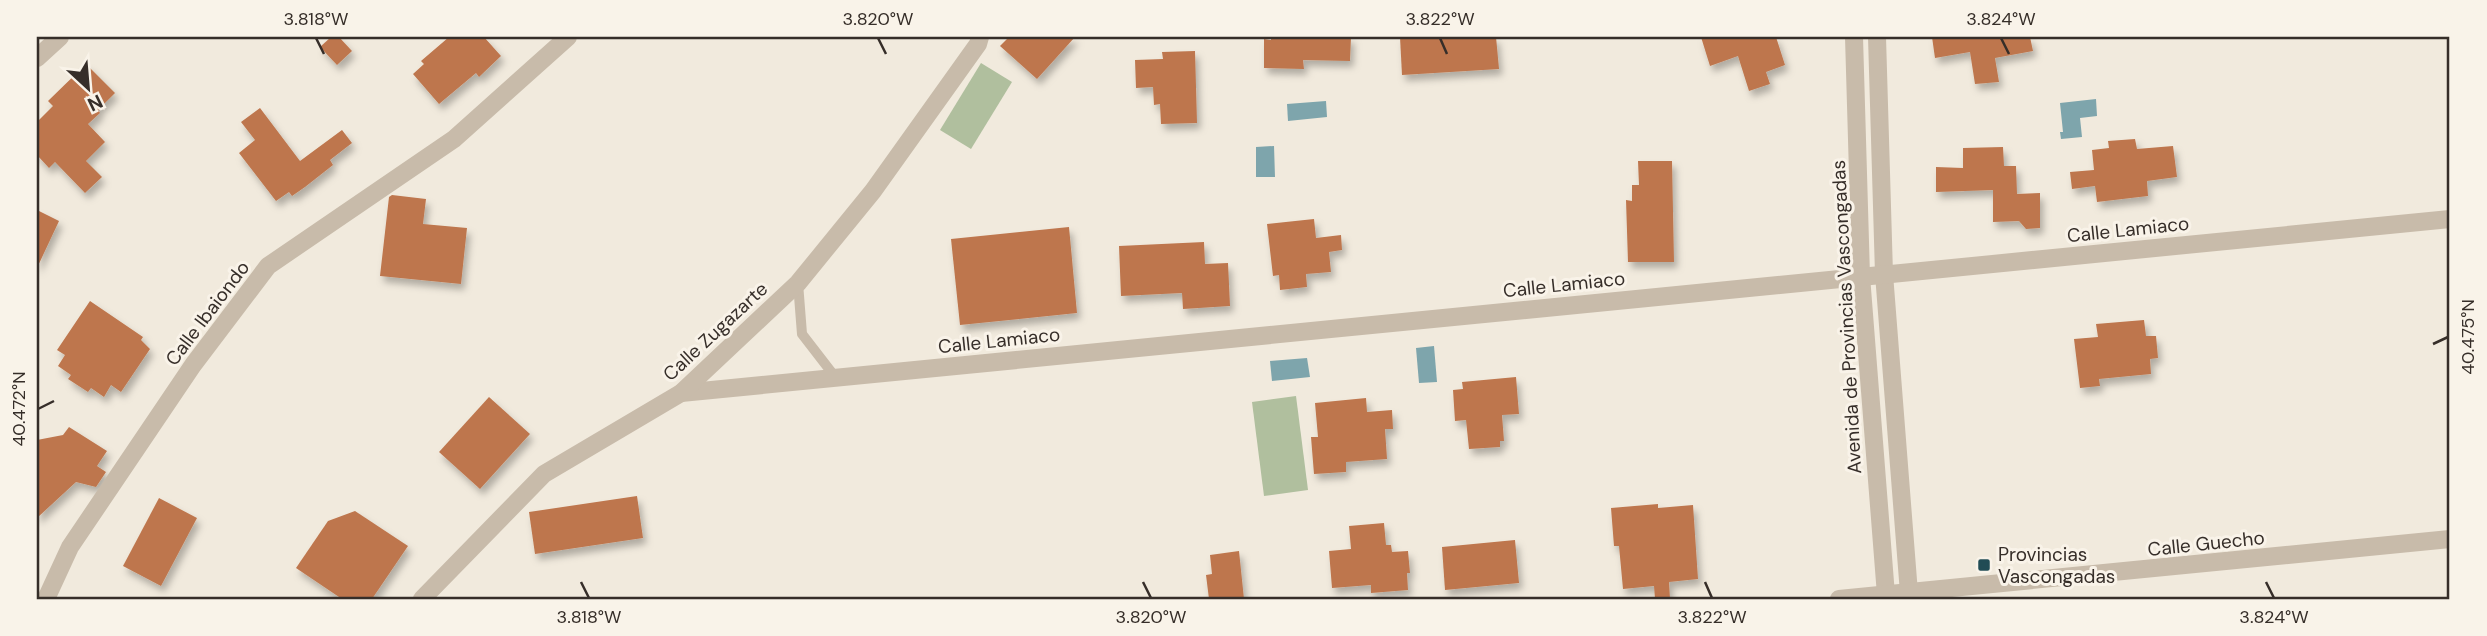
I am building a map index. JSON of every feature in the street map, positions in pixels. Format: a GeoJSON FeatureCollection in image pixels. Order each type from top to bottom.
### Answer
{"type":"FeatureCollection","features":[{"type":"Feature","properties":{"kind":"street"},"geometry":{"type":"LineString","coordinates":[[37,58],[60,37]]}},
{"type":"Feature","properties":{"kind":"street","name":"Calle Ibaiondo"},"geometry":{"type":"LineString","coordinates":[[46,599],[70,547],[193,365],[268,266],[454,139],[568,37]]}},
{"type":"Feature","properties":{"kind":"street","name":"Calle Zugazarte"},"geometry":{"type":"LineString","coordinates":[[422,599],[544,474],[681,393],[797,283],[873,191],[978,44],[980,37]]}},
{"type":"Feature","properties":{"kind":"street","name":"Avenida de Provincias Vascongadas"},"geometry":{"type":"LineString","coordinates":[[1854,37],[1861,276],[1886,594]]}},
{"type":"Feature","properties":{"kind":"street","name":"Avenida de Provincias Vascongadas"},"geometry":{"type":"LineString","coordinates":[[1877,37],[1884,274],[1909,593]]}},
{"type":"Feature","properties":{"kind":"street","name":"Calle Lamiaco"},"geometry":{"type":"LineString","coordinates":[[681,393],[2450,219]]}},
{"type":"Feature","properties":{"kind":"street","name":"Calle Guecho"},"geometry":{"type":"LineString","coordinates":[[1839,599],[2450,539]]}},
{"type":"Feature","properties":{"kind":"lane"},"geometry":{"type":"LineString","coordinates":[[797,283],[802,334],[836,378]]}},
{"type":"Feature","properties":{"kind":"green space"},"geometry":{"type":"Polygon","coordinates":[[[981,63],[1012,82],[971,149],[940,130],[981,63]]]}},
{"type":"Feature","properties":{"kind":"green space"},"geometry":{"type":"Polygon","coordinates":[[[1296,396],[1308,490],[1264,496],[1252,402],[1296,396]]]}},
{"type":"Feature","properties":{"kind":"water"},"geometry":{"type":"Polygon","coordinates":[[[2096,99],[2097,116],[2080,118],[2082,137],[2061,139],[2060,132],[2063,132],[2060,103],[2096,99]]]}},
{"type":"Feature","properties":{"kind":"water"},"geometry":{"type":"Polygon","coordinates":[[[1326,101],[1327,117],[1288,121],[1287,104],[1326,101]]]}},
{"type":"Feature","properties":{"kind":"water"},"geometry":{"type":"Polygon","coordinates":[[[1274,146],[1275,177],[1256,177],[1256,147],[1274,146]]]}},
{"type":"Feature","properties":{"kind":"water"},"geometry":{"type":"Polygon","coordinates":[[[1434,346],[1437,382],[1419,383],[1416,348],[1434,346]]]}},
{"type":"Feature","properties":{"kind":"water"},"geometry":{"type":"Polygon","coordinates":[[[1307,358],[1310,377],[1272,381],[1270,361],[1307,358]]]}},
{"type":"Feature","properties":{"kind":"building"},"geometry":{"type":"Polygon","coordinates":[[[331,37],[339,37],[352,51],[337,65],[320,47],[331,37]]]}},
{"type":"Feature","properties":{"kind":"building"},"geometry":{"type":"Polygon","coordinates":[[[449,37],[484,37],[501,56],[479,77],[476,73],[439,104],[413,74],[424,64],[421,61],[449,37]]]}},
{"type":"Feature","properties":{"kind":"building"},"geometry":{"type":"Polygon","coordinates":[[[1009,37],[1075,37],[1037,79],[1000,46],[1009,37]]]}},
{"type":"Feature","properties":{"kind":"building"},"geometry":{"type":"Polygon","coordinates":[[[1271,37],[1351,37],[1350,61],[1303,60],[1304,69],[1264,68],[1264,39],[1271,40],[1271,37]]]}},
{"type":"Feature","properties":{"kind":"building"},"geometry":{"type":"Polygon","coordinates":[[[1400,37],[1496,37],[1499,69],[1402,75],[1400,37]]]}},
{"type":"Feature","properties":{"kind":"building"},"geometry":{"type":"Polygon","coordinates":[[[1701,37],[1776,37],[1785,65],[1766,72],[1770,84],[1749,91],[1738,56],[1710,66],[1701,37]]]}},
{"type":"Feature","properties":{"kind":"building"},"geometry":{"type":"Polygon","coordinates":[[[1932,37],[2030,37],[2033,51],[1995,58],[1999,82],[1975,84],[1970,52],[1935,58],[1932,37]]]}},
{"type":"Feature","properties":{"kind":"building"},"geometry":{"type":"Polygon","coordinates":[[[1195,51],[1197,123],[1161,124],[1160,104],[1154,105],[1153,87],[1136,88],[1135,60],[1163,59],[1162,52],[1195,51]]]}},
{"type":"Feature","properties":{"kind":"building"},"geometry":{"type":"Polygon","coordinates":[[[86,64],[115,93],[88,124],[105,142],[86,161],[102,177],[85,193],[55,162],[49,168],[37,155],[37,122],[53,106],[48,101],[86,64]]]}},
{"type":"Feature","properties":{"kind":"building"},"geometry":{"type":"Polygon","coordinates":[[[260,108],[300,161],[342,130],[352,143],[330,160],[333,165],[305,187],[292,196],[289,192],[276,201],[239,153],[255,140],[241,122],[260,108]]]}},
{"type":"Feature","properties":{"kind":"building"},"geometry":{"type":"Polygon","coordinates":[[[2135,139],[2137,149],[2173,146],[2177,177],[2147,181],[2148,196],[2097,202],[2095,186],[2072,189],[2070,172],[2094,170],[2092,150],[2109,148],[2108,141],[2135,139]]]}},
{"type":"Feature","properties":{"kind":"building"},"geometry":{"type":"Polygon","coordinates":[[[2003,147],[2004,166],[2016,166],[2017,194],[2040,193],[2040,228],[2026,229],[2019,221],[1993,222],[1993,190],[1936,192],[1936,167],[1963,168],[1963,148],[2003,147]]]}},
{"type":"Feature","properties":{"kind":"building"},"geometry":{"type":"Polygon","coordinates":[[[1638,161],[1672,161],[1674,262],[1628,262],[1626,200],[1632,201],[1632,185],[1639,185],[1638,161]]]}},
{"type":"Feature","properties":{"kind":"building"},"geometry":{"type":"Polygon","coordinates":[[[392,195],[426,199],[423,224],[467,228],[461,284],[380,276],[389,197],[392,195]]]}},
{"type":"Feature","properties":{"kind":"building"},"geometry":{"type":"Polygon","coordinates":[[[37,210],[59,221],[37,268],[37,210]]]}},
{"type":"Feature","properties":{"kind":"building"},"geometry":{"type":"Polygon","coordinates":[[[1314,219],[1316,238],[1341,235],[1342,250],[1329,252],[1331,272],[1306,274],[1307,287],[1280,290],[1279,275],[1273,276],[1267,224],[1314,219]]]}},
{"type":"Feature","properties":{"kind":"building"},"geometry":{"type":"Polygon","coordinates":[[[1069,227],[1077,313],[960,325],[951,239],[1069,227]]]}},
{"type":"Feature","properties":{"kind":"building"},"geometry":{"type":"Polygon","coordinates":[[[1204,242],[1205,264],[1228,263],[1230,306],[1183,309],[1182,293],[1121,296],[1119,246],[1204,242]]]}},
{"type":"Feature","properties":{"kind":"building"},"geometry":{"type":"Polygon","coordinates":[[[90,301],[143,337],[141,340],[150,349],[121,392],[111,385],[104,397],[91,388],[88,392],[68,379],[71,375],[58,366],[65,355],[57,350],[90,301]]]}},
{"type":"Feature","properties":{"kind":"building"},"geometry":{"type":"Polygon","coordinates":[[[2144,320],[2146,336],[2156,336],[2158,358],[2150,359],[2151,374],[2099,379],[2100,386],[2080,388],[2074,339],[2098,337],[2096,324],[2144,320]]]}},
{"type":"Feature","properties":{"kind":"building"},"geometry":{"type":"Polygon","coordinates":[[[1516,377],[1519,414],[1502,415],[1504,441],[1500,441],[1500,447],[1469,449],[1466,420],[1455,421],[1453,390],[1463,389],[1462,382],[1516,377]]]}},
{"type":"Feature","properties":{"kind":"building"},"geometry":{"type":"Polygon","coordinates":[[[489,397],[530,434],[480,489],[439,452],[489,397]]]}},
{"type":"Feature","properties":{"kind":"building"},"geometry":{"type":"Polygon","coordinates":[[[1366,398],[1367,412],[1392,410],[1393,429],[1385,429],[1387,459],[1346,462],[1346,472],[1314,474],[1311,437],[1318,437],[1315,403],[1366,398]]]}},
{"type":"Feature","properties":{"kind":"building"},"geometry":{"type":"Polygon","coordinates":[[[69,427],[107,451],[97,466],[106,472],[96,487],[76,482],[37,518],[37,440],[63,435],[69,427]]]}},
{"type":"Feature","properties":{"kind":"building"},"geometry":{"type":"Polygon","coordinates":[[[637,496],[643,538],[535,554],[529,512],[637,496]]]}},
{"type":"Feature","properties":{"kind":"building"},"geometry":{"type":"Polygon","coordinates":[[[159,498],[197,518],[161,586],[123,566],[159,498]]]}},
{"type":"Feature","properties":{"kind":"building"},"geometry":{"type":"Polygon","coordinates":[[[1658,504],[1658,508],[1693,505],[1698,579],[1669,582],[1670,599],[1655,599],[1654,586],[1623,589],[1619,546],[1614,546],[1611,508],[1658,504]]]}},
{"type":"Feature","properties":{"kind":"building"},"geometry":{"type":"Polygon","coordinates":[[[355,511],[408,546],[372,599],[342,599],[296,568],[328,521],[355,511]]]}},
{"type":"Feature","properties":{"kind":"building"},"geometry":{"type":"Polygon","coordinates":[[[1384,523],[1386,545],[1391,545],[1392,552],[1408,551],[1408,590],[1371,593],[1371,585],[1332,588],[1329,551],[1351,549],[1349,526],[1384,523]]]}},
{"type":"Feature","properties":{"kind":"building"},"geometry":{"type":"Polygon","coordinates":[[[1515,540],[1519,583],[1445,590],[1442,547],[1515,540]]]}},
{"type":"Feature","properties":{"kind":"building"},"geometry":{"type":"Polygon","coordinates":[[[1239,551],[1244,599],[1209,599],[1206,575],[1212,574],[1210,555],[1239,551]]]}},
{"type":"Feature","properties":{"kind":"place","name":"Provincias Vascongadas"},"geometry":{"type":"Point","coordinates":[1984,565]}}]}
